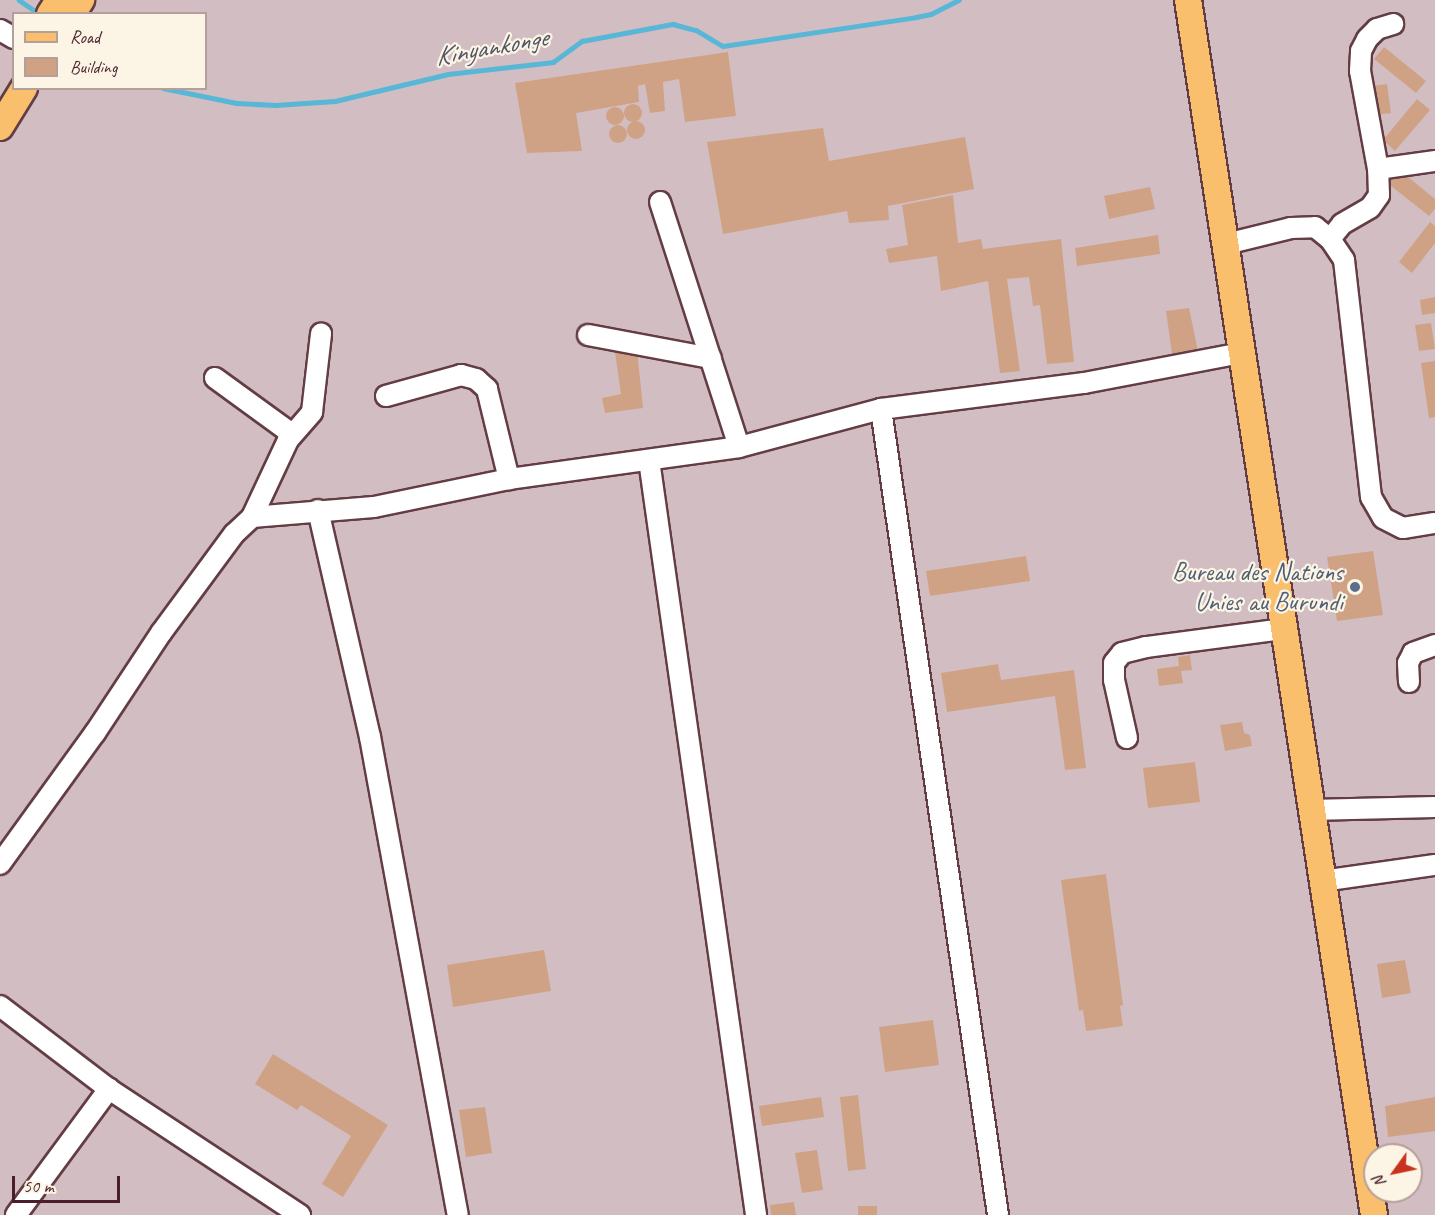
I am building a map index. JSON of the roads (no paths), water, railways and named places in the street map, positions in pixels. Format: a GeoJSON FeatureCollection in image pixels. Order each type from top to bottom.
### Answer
{"type":"FeatureCollection","features":[{"type":"Feature","properties":{"kind":"main road"},"geometry":{"type":"LineString","coordinates":[[59,8],[81,0]]}},
{"type":"Feature","properties":{"kind":"main road"},"geometry":{"type":"LineString","coordinates":[[1188,0],[1282,629],[1374,1215]]}},
{"type":"Feature","properties":{"kind":"main road"},"geometry":{"type":"LineString","coordinates":[[0,94],[12,76]]}},
{"type":"Feature","properties":{"kind":"main road"},"geometry":{"type":"LineString","coordinates":[[0,127],[23,90]]}},
{"type":"Feature","properties":{"kind":"street"},"geometry":{"type":"LineString","coordinates":[[1330,239],[1342,224],[1371,208],[1379,195],[1378,169],[1360,71],[1361,51],[1367,39],[1377,29],[1393,24]]}},
{"type":"Feature","properties":{"kind":"street"},"geometry":{"type":"LineString","coordinates":[[1378,169],[1435,161]]}},
{"type":"Feature","properties":{"kind":"street"},"geometry":{"type":"LineString","coordinates":[[660,202],[739,447]]}},
{"type":"Feature","properties":{"kind":"street"},"geometry":{"type":"LineString","coordinates":[[1226,244],[1291,228],[1315,227],[1330,239],[1344,260],[1371,497],[1383,518],[1403,528],[1435,523]]}},
{"type":"Feature","properties":{"kind":"street"},"geometry":{"type":"LineString","coordinates":[[0,864],[95,733],[161,633],[229,541],[252,518],[292,434],[312,412],[321,334]]}},
{"type":"Feature","properties":{"kind":"street"},"geometry":{"type":"LineString","coordinates":[[588,335],[711,358]]}},
{"type":"Feature","properties":{"kind":"street"},"geometry":{"type":"LineString","coordinates":[[252,518],[318,510],[374,507],[509,480],[739,447],[881,409],[1084,382],[1240,353]]}},
{"type":"Feature","properties":{"kind":"street"},"geometry":{"type":"LineString","coordinates":[[386,396],[461,375],[476,380],[488,389],[509,480]]}},
{"type":"Feature","properties":{"kind":"street"},"geometry":{"type":"LineString","coordinates":[[215,378],[292,434]]}},
{"type":"Feature","properties":{"kind":"street"},"geometry":{"type":"LineString","coordinates":[[881,409],[998,1215]]}},
{"type":"Feature","properties":{"kind":"street"},"geometry":{"type":"LineString","coordinates":[[649,460],[756,1215]]}},
{"type":"Feature","properties":{"kind":"street"},"geometry":{"type":"LineString","coordinates":[[318,510],[370,737],[458,1215]]}},
{"type":"Feature","properties":{"kind":"street"},"geometry":{"type":"LineString","coordinates":[[1127,738],[1114,680],[1114,663],[1122,653],[1146,647],[1282,629]]}},
{"type":"Feature","properties":{"kind":"street"},"geometry":{"type":"LineString","coordinates":[[1409,682],[1408,663],[1413,653],[1435,645]]}},
{"type":"Feature","properties":{"kind":"street"},"geometry":{"type":"LineString","coordinates":[[1310,810],[1435,807]]}},
{"type":"Feature","properties":{"kind":"street"},"geometry":{"type":"LineString","coordinates":[[1322,881],[1435,865]]}},
{"type":"Feature","properties":{"kind":"street"},"geometry":{"type":"LineString","coordinates":[[0,1006],[109,1089],[300,1215]]}},
{"type":"Feature","properties":{"kind":"street"},"geometry":{"type":"LineString","coordinates":[[16,1215],[109,1089]]}},
{"type":"Feature","properties":{"kind":"waterway","name":"Kinyankonge"},"geometry":{"type":"LineString","coordinates":[[19,0],[37,12]]}},
{"type":"Feature","properties":{"kind":"waterway","name":"Kinyankonge"},"geometry":{"type":"LineString","coordinates":[[173,90],[237,103],[275,105],[335,101],[448,74],[553,62],[582,41],[673,24],[696,30],[723,46],[916,17],[931,14],[959,0]]}},
{"type":"Feature","properties":{"kind":"place","name":"Bureau des Nations Unies au Burundi"},"geometry":{"type":"Point","coordinates":[1355,587]}}]}
